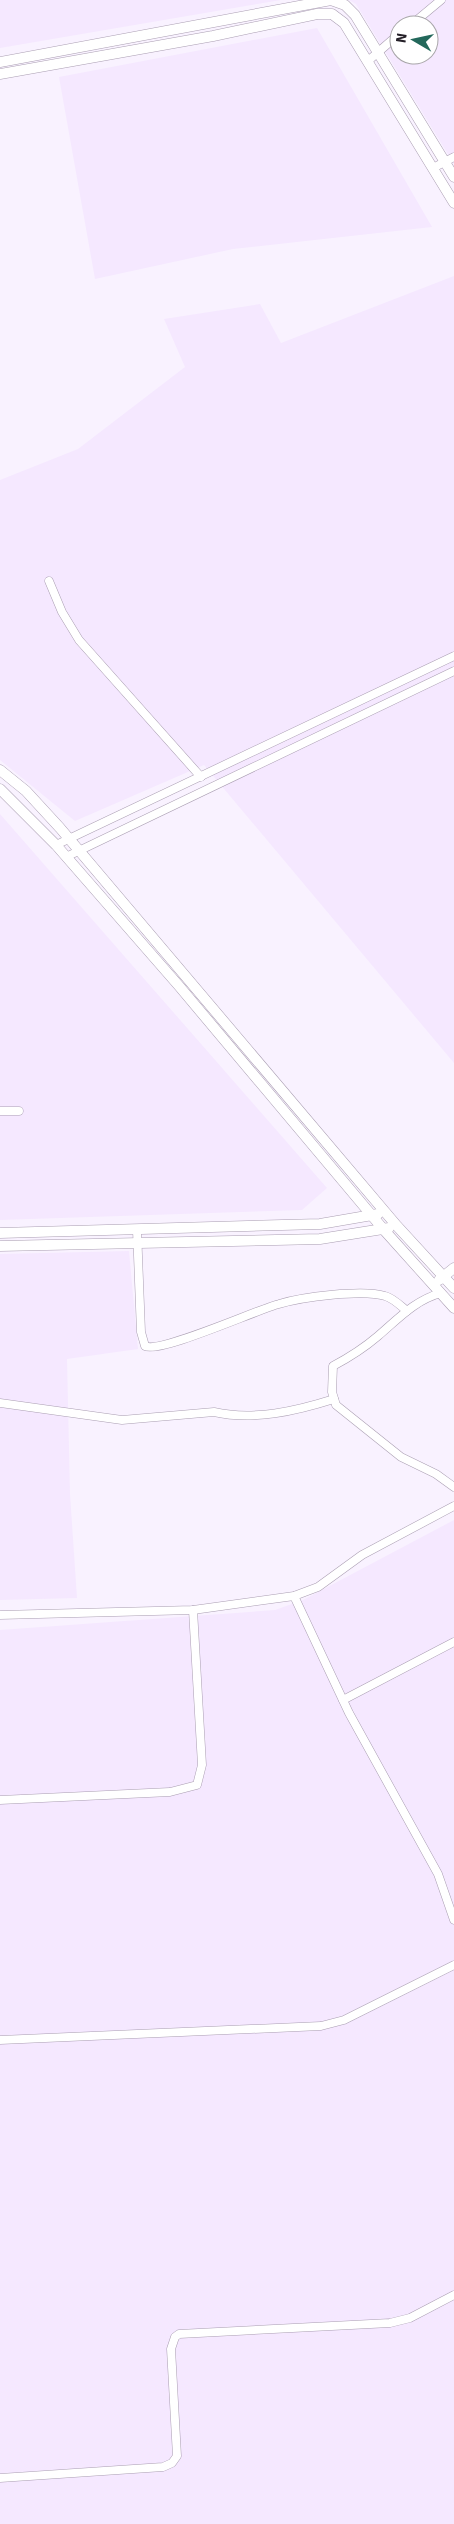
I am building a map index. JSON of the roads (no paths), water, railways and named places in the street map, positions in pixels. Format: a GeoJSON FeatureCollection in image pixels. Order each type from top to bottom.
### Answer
{"type":"FeatureCollection","features":[{"type":"Feature","properties":{"kind":"street"},"geometry":{"type":"LineString","coordinates":[[436,172],[452,167],[355,15],[345,5],[331,0],[0,62],[1,74],[216,35],[317,14],[332,14],[344,23],[454,203]]}},
{"type":"Feature","properties":{"kind":"street"},"geometry":{"type":"LineString","coordinates":[[422,15],[441,0]]}},
{"type":"Feature","properties":{"kind":"street"},"geometry":{"type":"LineString","coordinates":[[214,22],[216,35]]}},
{"type":"Feature","properties":{"kind":"street"},"geometry":{"type":"LineString","coordinates":[[368,61],[389,42]]}},
{"type":"Feature","properties":{"kind":"street"},"geometry":{"type":"LineString","coordinates":[[49,581],[62,612],[79,640],[201,777]]}},
{"type":"Feature","properties":{"kind":"street"},"geometry":{"type":"LineString","coordinates":[[56,845],[454,656]]}},
{"type":"Feature","properties":{"kind":"street"},"geometry":{"type":"LineString","coordinates":[[66,856],[454,671]]}},
{"type":"Feature","properties":{"kind":"street"},"geometry":{"type":"LineString","coordinates":[[0,770],[26,790],[398,1226],[453,1285],[441,1293],[427,1296]]}},
{"type":"Feature","properties":{"kind":"street"},"geometry":{"type":"LineString","coordinates":[[0,789],[66,856],[384,1230],[454,1308]]}},
{"type":"Feature","properties":{"kind":"street"},"geometry":{"type":"LineString","coordinates":[[0,1111],[19,1111]]}},
{"type":"Feature","properties":{"kind":"street"},"geometry":{"type":"LineString","coordinates":[[0,1233],[320,1224],[373,1216],[386,1212]]}},
{"type":"Feature","properties":{"kind":"street"},"geometry":{"type":"LineString","coordinates":[[0,1246],[320,1239],[384,1230],[398,1226]]}},
{"type":"Feature","properties":{"kind":"street"},"geometry":{"type":"LineString","coordinates":[[137,1230],[141,1332],[145,1346],[149,1348],[168,1345],[261,1310],[297,1300],[376,1294],[387,1296],[407,1311]]}},
{"type":"Feature","properties":{"kind":"street"},"geometry":{"type":"LineString","coordinates":[[454,1268],[434,1284],[427,1296],[355,1355],[334,1366],[332,1392],[336,1405],[401,1457],[436,1474],[454,1487]]}},
{"type":"Feature","properties":{"kind":"street"},"geometry":{"type":"LineString","coordinates":[[0,1403],[122,1420],[214,1412],[229,1415],[283,1413],[301,1410],[334,1399]]}},
{"type":"Feature","properties":{"kind":"street"},"geometry":{"type":"LineString","coordinates":[[0,1615],[193,1610],[294,1596],[318,1587],[362,1555],[454,1506]]}},
{"type":"Feature","properties":{"kind":"street"},"geometry":{"type":"LineString","coordinates":[[294,1596],[343,1700],[438,1874],[454,1920]]}},
{"type":"Feature","properties":{"kind":"street"},"geometry":{"type":"LineString","coordinates":[[0,1800],[170,1792],[196,1785],[202,1765],[193,1610]]}},
{"type":"Feature","properties":{"kind":"street"},"geometry":{"type":"LineString","coordinates":[[343,1700],[454,1642]]}},
{"type":"Feature","properties":{"kind":"street"},"geometry":{"type":"LineString","coordinates":[[0,2040],[321,2026],[344,2020],[454,1965]]}},
{"type":"Feature","properties":{"kind":"street"},"geometry":{"type":"LineString","coordinates":[[0,2478],[164,2467],[172,2463],[177,2456],[171,2349],[175,2338],[179,2334],[390,2323],[410,2318],[454,2294]]}}]}
